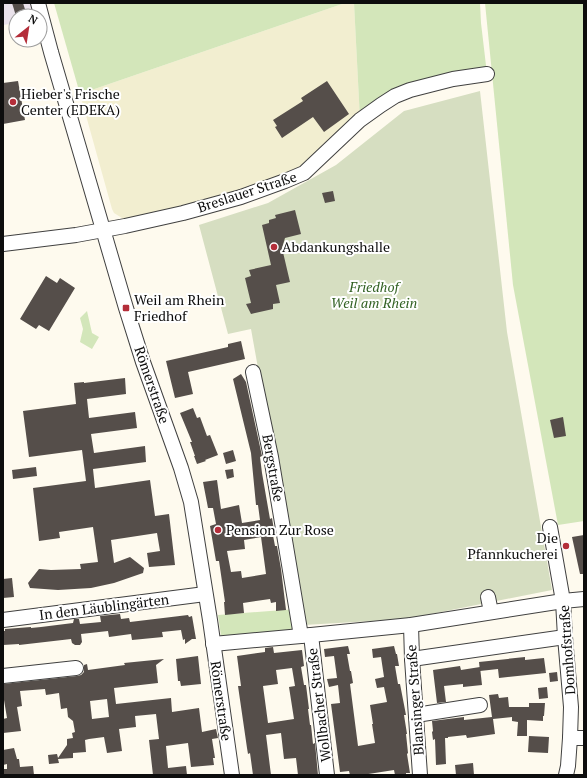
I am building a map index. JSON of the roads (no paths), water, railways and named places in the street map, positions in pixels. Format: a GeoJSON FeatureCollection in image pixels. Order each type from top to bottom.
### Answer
{"type":"FeatureCollection","features":[{"type":"Feature","properties":{"kind":"street","name":"Römerstraße"},"geometry":{"type":"LineString","coordinates":[[38,3],[126,308],[143,362],[181,468],[191,502],[232,775]]}},
{"type":"Feature","properties":{"kind":"street","name":"Breslauer Straße"},"geometry":{"type":"LineString","coordinates":[[3,244],[76,235],[125,226],[183,213],[241,197],[285,182],[304,173],[360,120],[394,96],[410,90],[453,79],[487,74]]}},
{"type":"Feature","properties":{"kind":"street","name":"Bergstraße"},"geometry":{"type":"LineString","coordinates":[[253,372],[306,636]]}},
{"type":"Feature","properties":{"kind":"street","name":"Domhofstraße"},"geometry":{"type":"LineString","coordinates":[[550,527],[563,601],[571,707],[570,738],[566,775]]}},
{"type":"Feature","properties":{"kind":"street","name":"In den Läublingärten"},"geometry":{"type":"LineString","coordinates":[[3,620],[205,594]]}},
{"type":"Feature","properties":{"kind":"street"},"geometry":{"type":"LineString","coordinates":[[488,597],[492,612]]}},
{"type":"Feature","properties":{"kind":"street"},"geometry":{"type":"LineString","coordinates":[[213,644],[410,625],[584,599]]}},
{"type":"Feature","properties":{"kind":"street","name":"Blansinger Straße"},"geometry":{"type":"LineString","coordinates":[[410,625],[420,775]]}},
{"type":"Feature","properties":{"kind":"street","name":"Wollbacher Straße"},"geometry":{"type":"LineString","coordinates":[[306,636],[327,775]]}},
{"type":"Feature","properties":{"kind":"street"},"geometry":{"type":"LineString","coordinates":[[412,659],[565,637]]}},
{"type":"Feature","properties":{"kind":"street"},"geometry":{"type":"LineString","coordinates":[[3,676],[76,668]]}},
{"type":"Feature","properties":{"kind":"street"},"geometry":{"type":"LineString","coordinates":[[416,714],[480,705]]}},
{"type":"Feature","properties":{"kind":"street"},"geometry":{"type":"LineString","coordinates":[[570,738],[584,738]]}},
{"type":"Feature","properties":{"kind":"place","name":"Hieber's Frische Center (EDEKA)"},"geometry":{"type":"Point","coordinates":[13,102]}},
{"type":"Feature","properties":{"kind":"place","name":"Abdankungshalle"},"geometry":{"type":"Point","coordinates":[274,247]}},
{"type":"Feature","properties":{"kind":"place","name":"Weil am Rhein Friedhof"},"geometry":{"type":"Point","coordinates":[126,308]}},
{"type":"Feature","properties":{"kind":"place","name":"Pension Zur Rose"},"geometry":{"type":"Point","coordinates":[218,530]}},
{"type":"Feature","properties":{"kind":"place","name":"Die Pfannkucherei"},"geometry":{"type":"Point","coordinates":[566,546]}},
{"type":"Feature","properties":{"kind":"park label","name":"Friedhof Weil am Rhein"},"geometry":{"type":"Point","coordinates":[374,296]}}]}
